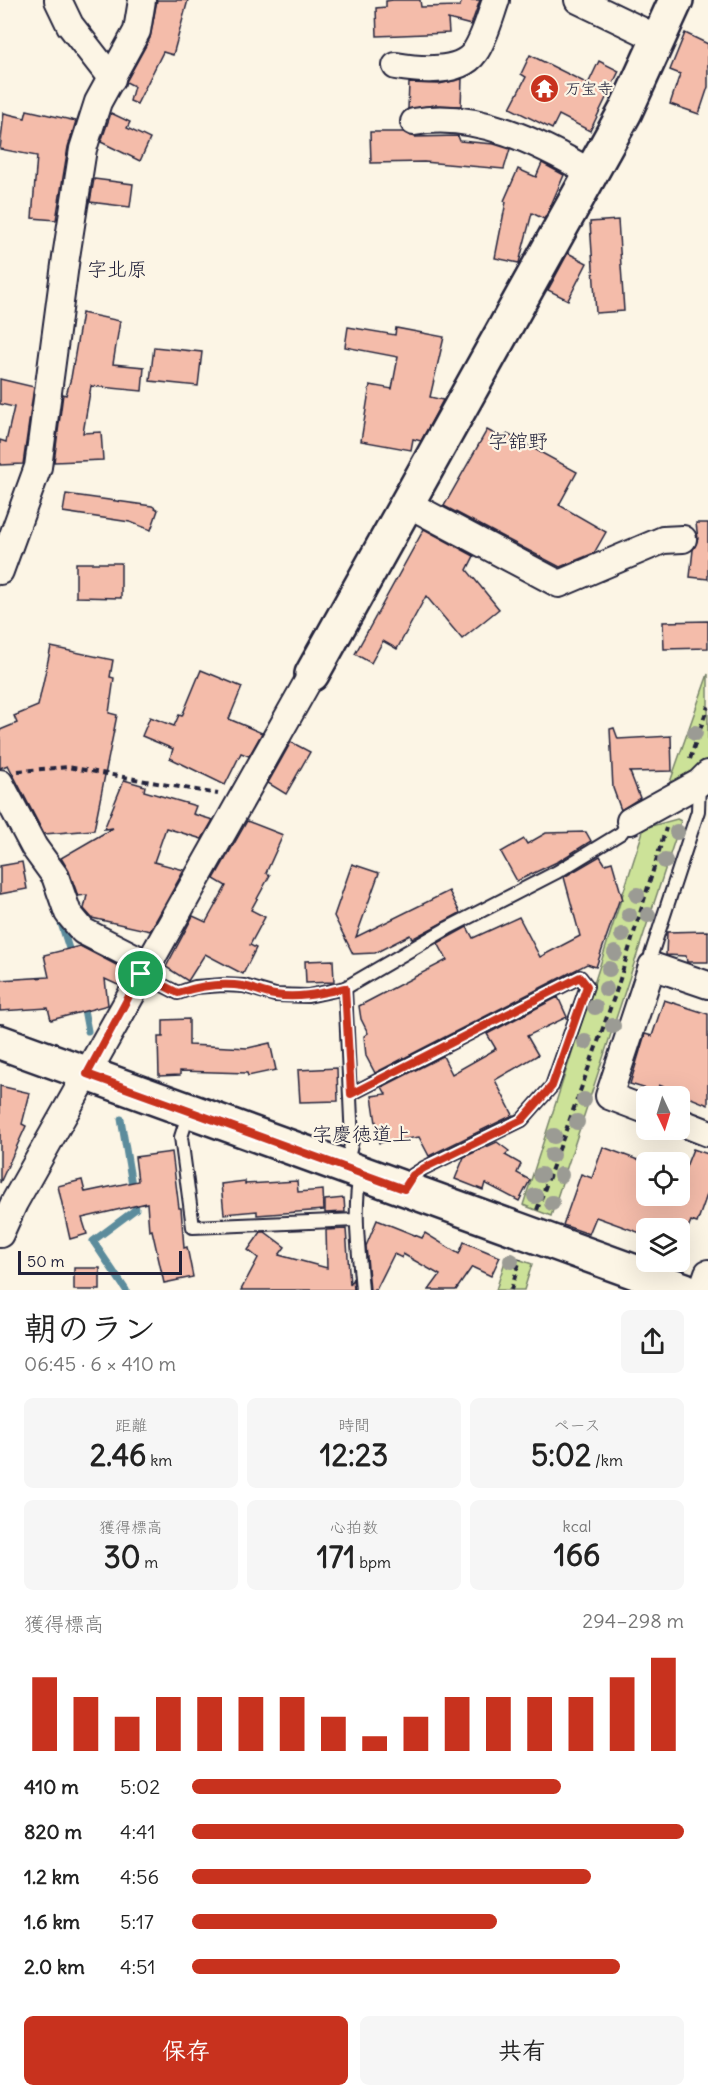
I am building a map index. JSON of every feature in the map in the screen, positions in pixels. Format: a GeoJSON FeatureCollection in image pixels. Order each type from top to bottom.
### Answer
{"type":"FeatureCollection","features":[{"type":"Feature","properties":{"kind":"street"},"geometry":{"type":"LineString","coordinates":[[58,0],[81,39],[112,79]]}},
{"type":"Feature","properties":{"kind":"street"},"geometry":{"type":"LineString","coordinates":[[0,571],[38,467],[83,149],[98,102],[137,31],[142,0]]}},
{"type":"Feature","properties":{"kind":"street"},"geometry":{"type":"LineString","coordinates":[[396,66],[431,68],[455,66],[465,61],[474,55],[479,46],[496,0]]}},
{"type":"Feature","properties":{"kind":"street"},"geometry":{"type":"LineString","coordinates":[[578,0],[659,39]]}},
{"type":"Feature","properties":{"kind":"street"},"geometry":{"type":"LineString","coordinates":[[0,1234],[14,1203],[144,969],[242,800],[625,112],[676,0]]}},
{"type":"Feature","properties":{"kind":"street"},"geometry":{"type":"LineString","coordinates":[[414,122],[429,119],[446,120],[505,131],[533,141],[591,173]]}},
{"type":"Feature","properties":{"kind":"street"},"geometry":{"type":"LineString","coordinates":[[408,504],[559,584],[663,540],[683,539]]}},
{"type":"Feature","properties":{"kind":"street"},"geometry":{"type":"LineString","coordinates":[[630,820],[698,775]]}},
{"type":"Feature","properties":{"kind":"street"},"geometry":{"type":"LineString","coordinates":[[4,778],[11,827],[34,847],[55,876],[64,905],[74,922],[83,931],[144,969]]}},
{"type":"Feature","properties":{"kind":"street"},"geometry":{"type":"LineString","coordinates":[[636,1106],[609,1096],[652,966],[708,985]]}},
{"type":"Feature","properties":{"kind":"street"},"geometry":{"type":"LineString","coordinates":[[0,1042],[685,1290]]}},
{"type":"Feature","properties":{"kind":"street"},"geometry":{"type":"LineString","coordinates":[[690,1126],[708,1133]]}},
{"type":"Feature","properties":{"kind":"street"},"geometry":{"type":"LineString","coordinates":[[702,1290],[708,1273]]}},
{"type":"Feature","properties":{"kind":"lane"},"geometry":{"type":"LineString","coordinates":[[652,966],[651,955],[698,811],[698,775]]}},
{"type":"Feature","properties":{"kind":"lane"},"geometry":{"type":"LineString","coordinates":[[144,969],[178,993],[195,987],[224,985],[244,986],[275,995],[308,996],[345,988],[448,928],[557,872],[621,833],[630,820]]}},
{"type":"Feature","properties":{"kind":"lane"},"geometry":{"type":"LineString","coordinates":[[351,1094],[580,977],[587,986],[552,1086],[536,1105],[522,1120],[413,1175],[404,1189]]}},
{"type":"Feature","properties":{"kind":"lane"},"geometry":{"type":"LineString","coordinates":[[345,988],[353,1170],[362,1290]]}},
{"type":"Feature","properties":{"kind":"lane"},"geometry":{"type":"LineString","coordinates":[[189,1110],[181,1137],[193,1227],[356,1220]]}},
{"type":"Feature","properties":{"kind":"path"},"geometry":{"type":"LineString","coordinates":[[698,775],[708,705]]}},
{"type":"Feature","properties":{"kind":"path"},"geometry":{"type":"LineString","coordinates":[[4,778],[68,767],[242,800]]}},
{"type":"Feature","properties":{"kind":"path"},"geometry":{"type":"LineString","coordinates":[[532,1218],[562,1145],[616,992],[668,819]]}},
{"type":"Feature","properties":{"kind":"path"},"geometry":{"type":"LineString","coordinates":[[511,1290],[521,1251]]}},
{"type":"Feature","properties":{"kind":"green space"},"geometry":{"type":"Polygon","coordinates":[[[708,674],[708,761],[669,785],[708,674]]]}},
{"type":"Feature","properties":{"kind":"green space"},"geometry":{"type":"Polygon","coordinates":[[[677,819],[681,821],[551,1216],[523,1205],[644,828],[677,819]]]}},
{"type":"Feature","properties":{"kind":"green space"},"geometry":{"type":"Polygon","coordinates":[[[507,1255],[532,1264],[524,1290],[496,1290],[507,1255]]]}},
{"type":"Feature","properties":{"kind":"building"},"geometry":{"type":"Polygon","coordinates":[[[157,0],[188,0],[173,55],[163,52],[137,104],[130,101],[134,86],[126,82],[150,38],[157,0]]]}},
{"type":"Feature","properties":{"kind":"building"},"geometry":{"type":"Polygon","coordinates":[[[420,0],[421,7],[460,6],[462,0],[480,0],[471,25],[448,19],[449,33],[377,36],[376,8],[386,7],[386,1],[420,0]]]}},
{"type":"Feature","properties":{"kind":"building"},"geometry":{"type":"Polygon","coordinates":[[[685,33],[708,44],[708,87],[699,114],[670,104],[680,74],[670,70],[685,33]]]}},
{"type":"Feature","properties":{"kind":"building"},"geometry":{"type":"Polygon","coordinates":[[[530,55],[588,84],[599,61],[619,71],[590,131],[559,115],[552,129],[510,108],[526,77],[521,74],[530,55]]]}},
{"type":"Feature","properties":{"kind":"building"},"geometry":{"type":"Polygon","coordinates":[[[462,79],[461,106],[435,105],[408,109],[409,83],[439,84],[462,79]]]}},
{"type":"Feature","properties":{"kind":"building"},"geometry":{"type":"Polygon","coordinates":[[[27,110],[76,121],[68,147],[56,220],[32,218],[37,156],[0,149],[4,113],[25,118],[27,110]]]}},
{"type":"Feature","properties":{"kind":"building"},"geometry":{"type":"Polygon","coordinates":[[[111,113],[130,122],[127,128],[150,139],[140,161],[101,142],[111,113]]]}},
{"type":"Feature","properties":{"kind":"building"},"geometry":{"type":"Polygon","coordinates":[[[370,132],[403,132],[415,137],[458,136],[460,141],[494,144],[510,149],[504,169],[424,162],[371,163],[370,132]]]}},
{"type":"Feature","properties":{"kind":"building"},"geometry":{"type":"Polygon","coordinates":[[[542,163],[564,175],[548,212],[544,219],[532,213],[519,263],[495,258],[506,202],[504,201],[518,169],[536,177],[542,163]]]}},
{"type":"Feature","properties":{"kind":"building"},"geometry":{"type":"Polygon","coordinates":[[[94,179],[133,184],[130,207],[90,202],[94,179]]]}},
{"type":"Feature","properties":{"kind":"building"},"geometry":{"type":"Polygon","coordinates":[[[618,220],[624,311],[596,313],[590,222],[618,220]]]}},
{"type":"Feature","properties":{"kind":"building"},"geometry":{"type":"Polygon","coordinates":[[[568,253],[587,263],[568,300],[548,290],[568,253]]]}},
{"type":"Feature","properties":{"kind":"building"},"geometry":{"type":"Polygon","coordinates":[[[82,313],[120,321],[113,364],[144,367],[142,391],[91,386],[83,433],[101,432],[103,460],[54,462],[63,394],[66,395],[71,378],[82,313]]]}},
{"type":"Feature","properties":{"kind":"building"},"geometry":{"type":"Polygon","coordinates":[[[348,327],[395,335],[396,328],[444,337],[430,397],[443,400],[421,441],[413,439],[411,450],[361,441],[370,385],[392,389],[398,357],[345,347],[348,327]]]}},
{"type":"Feature","properties":{"kind":"building"},"geometry":{"type":"Polygon","coordinates":[[[154,347],[202,352],[198,386],[150,381],[154,347]]]}},
{"type":"Feature","properties":{"kind":"building"},"geometry":{"type":"Polygon","coordinates":[[[0,379],[34,387],[23,464],[0,465],[0,440],[6,442],[14,407],[0,404],[0,379]]]}},
{"type":"Feature","properties":{"kind":"building"},"geometry":{"type":"Polygon","coordinates":[[[487,430],[504,439],[507,434],[577,472],[559,505],[606,532],[594,553],[560,567],[444,506],[487,430]]]}},
{"type":"Feature","properties":{"kind":"building"},"geometry":{"type":"Polygon","coordinates":[[[66,494],[152,506],[158,510],[151,530],[130,522],[63,512],[66,494]]]}},
{"type":"Feature","properties":{"kind":"building"},"geometry":{"type":"Polygon","coordinates":[[[696,523],[708,523],[708,579],[690,577],[693,550],[698,539],[696,523]]]}},
{"type":"Feature","properties":{"kind":"building"},"geometry":{"type":"Polygon","coordinates":[[[424,529],[474,556],[467,570],[499,609],[462,639],[426,596],[397,649],[383,641],[371,663],[355,654],[424,529]]]}},
{"type":"Feature","properties":{"kind":"building"},"geometry":{"type":"Polygon","coordinates":[[[76,563],[121,563],[121,598],[76,597],[76,563]]]}},
{"type":"Feature","properties":{"kind":"building"},"geometry":{"type":"Polygon","coordinates":[[[708,621],[708,648],[664,649],[663,622],[708,621]]]}},
{"type":"Feature","properties":{"kind":"building"},"geometry":{"type":"Polygon","coordinates":[[[51,647],[113,660],[110,677],[114,678],[109,713],[117,715],[94,830],[44,834],[8,765],[0,768],[0,730],[17,723],[14,716],[38,706],[51,647]]]}},
{"type":"Feature","properties":{"kind":"building"},"geometry":{"type":"Polygon","coordinates":[[[201,670],[242,687],[229,719],[262,733],[249,756],[241,753],[225,785],[170,758],[173,749],[142,736],[150,717],[174,726],[179,715],[182,716],[201,670]]]}},
{"type":"Feature","properties":{"kind":"building"},"geometry":{"type":"Polygon","coordinates":[[[614,728],[618,739],[671,736],[672,771],[630,772],[640,798],[621,810],[613,788],[610,729],[614,728]]]}},
{"type":"Feature","properties":{"kind":"building"},"geometry":{"type":"Polygon","coordinates":[[[291,742],[310,752],[286,794],[268,783],[291,742]]]}},
{"type":"Feature","properties":{"kind":"building"},"geometry":{"type":"Polygon","coordinates":[[[124,780],[145,786],[144,791],[196,806],[193,814],[213,820],[202,839],[166,828],[154,862],[184,870],[150,931],[92,918],[84,909],[87,895],[78,896],[69,871],[61,858],[113,828],[104,829],[124,780]]]}},
{"type":"Feature","properties":{"kind":"building"},"geometry":{"type":"Polygon","coordinates":[[[247,821],[283,835],[266,873],[270,875],[251,910],[265,917],[250,945],[256,948],[243,974],[205,954],[188,981],[166,967],[193,916],[206,922],[226,886],[214,879],[247,821]]]}},
{"type":"Feature","properties":{"kind":"building"},"geometry":{"type":"Polygon","coordinates":[[[586,832],[591,841],[559,861],[517,881],[501,852],[524,839],[527,844],[546,833],[586,832]]]}},
{"type":"Feature","properties":{"kind":"building"},"geometry":{"type":"Polygon","coordinates":[[[600,856],[605,864],[612,862],[623,900],[619,901],[596,967],[587,964],[375,1073],[366,1056],[364,1036],[368,1033],[361,1019],[359,1006],[447,960],[438,943],[467,927],[473,938],[519,917],[540,957],[580,936],[564,877],[600,856]]]}},
{"type":"Feature","properties":{"kind":"building"},"geometry":{"type":"Polygon","coordinates":[[[22,862],[27,889],[0,894],[0,866],[22,862]]]}},
{"type":"Feature","properties":{"kind":"building"},"geometry":{"type":"Polygon","coordinates":[[[352,864],[379,873],[356,937],[449,891],[460,913],[412,939],[410,935],[375,953],[353,954],[334,916],[352,864]]]}},
{"type":"Feature","properties":{"kind":"building"},"geometry":{"type":"Polygon","coordinates":[[[708,931],[708,962],[687,962],[686,956],[666,955],[667,932],[708,931]]]}},
{"type":"Feature","properties":{"kind":"building"},"geometry":{"type":"Polygon","coordinates":[[[80,946],[126,970],[118,985],[105,979],[108,1005],[51,1020],[48,1008],[0,1011],[0,980],[49,977],[44,955],[80,946]]]}},
{"type":"Feature","properties":{"kind":"building"},"geometry":{"type":"Polygon","coordinates":[[[333,960],[334,982],[306,983],[305,961],[333,960]]]}},
{"type":"Feature","properties":{"kind":"building"},"geometry":{"type":"Polygon","coordinates":[[[558,997],[567,1017],[527,1036],[538,1055],[495,1080],[513,1115],[429,1156],[419,1137],[379,1143],[372,1096],[386,1094],[382,1087],[443,1056],[452,1074],[496,1049],[487,1034],[558,997]]]}},
{"type":"Feature","properties":{"kind":"building"},"geometry":{"type":"Polygon","coordinates":[[[664,1000],[708,1014],[708,1105],[690,1098],[690,1086],[630,1084],[645,1034],[652,1036],[664,1000]]]}},
{"type":"Feature","properties":{"kind":"building"},"geometry":{"type":"Polygon","coordinates":[[[189,1019],[189,1045],[248,1048],[270,1043],[276,1070],[248,1076],[247,1073],[180,1071],[180,1075],[159,1076],[158,1037],[163,1037],[163,1020],[189,1019]]]}},
{"type":"Feature","properties":{"kind":"building"},"geometry":{"type":"Polygon","coordinates":[[[337,1068],[338,1101],[300,1102],[298,1070],[337,1068]]]}},
{"type":"Feature","properties":{"kind":"building"},"geometry":{"type":"Polygon","coordinates":[[[0,1086],[30,1093],[22,1124],[26,1126],[0,1183],[0,1086]]]}},
{"type":"Feature","properties":{"kind":"building"},"geometry":{"type":"Polygon","coordinates":[[[497,1142],[509,1151],[505,1155],[521,1164],[517,1173],[530,1180],[519,1201],[485,1183],[483,1190],[455,1179],[464,1157],[497,1142]]]}},
{"type":"Feature","properties":{"kind":"building"},"geometry":{"type":"Polygon","coordinates":[[[603,1147],[636,1159],[636,1206],[690,1206],[690,1156],[693,1149],[708,1154],[708,1192],[697,1223],[691,1221],[690,1223],[690,1218],[636,1218],[636,1231],[596,1217],[589,1234],[563,1225],[581,1174],[592,1178],[603,1147]]]}},
{"type":"Feature","properties":{"kind":"building"},"geometry":{"type":"Polygon","coordinates":[[[172,1152],[179,1208],[181,1208],[184,1248],[187,1247],[193,1277],[164,1283],[152,1230],[149,1231],[147,1203],[82,1218],[87,1234],[70,1239],[58,1186],[82,1180],[85,1192],[138,1181],[135,1157],[172,1152]]]}},
{"type":"Feature","properties":{"kind":"building"},"geometry":{"type":"Polygon","coordinates":[[[245,1181],[245,1184],[297,1181],[298,1192],[323,1190],[324,1210],[257,1215],[257,1211],[224,1214],[221,1184],[245,1181]]]}},
{"type":"Feature","properties":{"kind":"building"},"geometry":{"type":"Polygon","coordinates":[[[344,1198],[345,1212],[325,1213],[325,1200],[344,1198]]]}},
{"type":"Feature","properties":{"kind":"building"},"geometry":{"type":"Polygon","coordinates":[[[377,1220],[422,1238],[425,1233],[459,1254],[464,1242],[500,1257],[491,1276],[472,1267],[456,1290],[429,1290],[440,1275],[403,1254],[402,1258],[394,1254],[376,1290],[370,1290],[366,1246],[377,1220]]]}},
{"type":"Feature","properties":{"kind":"building"},"geometry":{"type":"Polygon","coordinates":[[[346,1229],[350,1285],[353,1278],[354,1290],[241,1290],[258,1258],[248,1250],[261,1232],[265,1232],[285,1247],[279,1255],[327,1268],[326,1230],[346,1229]]]}},
{"type":"Feature","properties":{"kind":"building"},"geometry":{"type":"Polygon","coordinates":[[[74,1268],[100,1268],[100,1290],[74,1290],[74,1268]]]}},
{"type":"Feature","properties":{"kind":"waterway"},"geometry":{"type":"LineString","coordinates":[[59,917],[71,955]]}},
{"type":"Feature","properties":{"kind":"waterway"},"geometry":{"type":"LineString","coordinates":[[83,1004],[88,1031]]}},
{"type":"Feature","properties":{"kind":"waterway"},"geometry":{"type":"LineString","coordinates":[[121,1119],[136,1209],[93,1241],[126,1290]]}},
{"type":"Feature","properties":{"kind":"place","name":"万宝寺"},"geometry":{"type":"Point","coordinates":[544,88]}},
{"type":"Feature","properties":{"kind":"district","name":"字北原"},"geometry":{"type":"Point","coordinates":[117,269]}},
{"type":"Feature","properties":{"kind":"district","name":"字舘野"},"geometry":{"type":"Point","coordinates":[518,441]}},
{"type":"Feature","properties":{"kind":"district","name":"字慶徳道上"},"geometry":{"type":"Point","coordinates":[362,1134]}},
{"type":"Feature","properties":{"kind":"route"},"geometry":{"type":"LineString","coordinates":[[141,974],[178,993],[195,987],[224,985],[244,986],[275,995],[308,996],[345,988],[351,1094],[580,977],[587,986],[581,1009],[552,1086],[522,1120],[424,1168],[413,1175],[404,1189],[87,1074],[141,974]]}}]}
